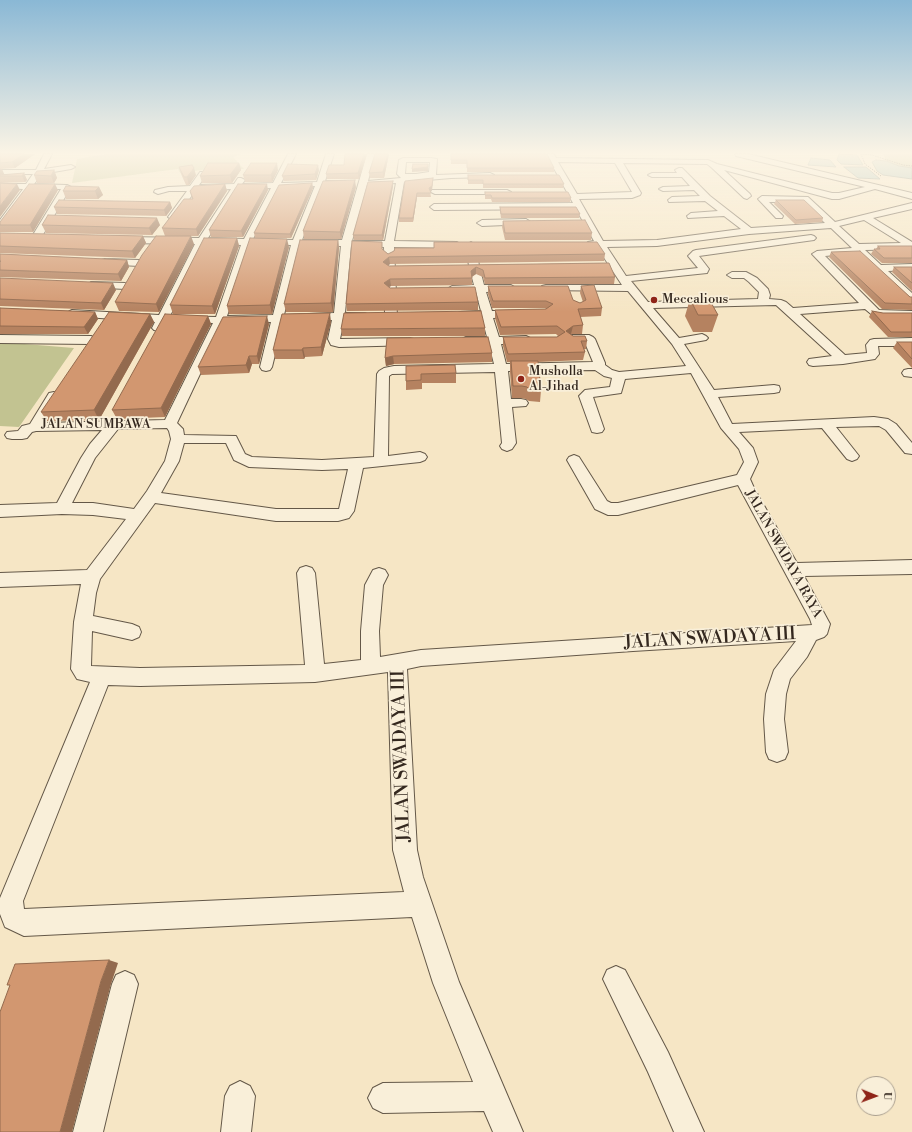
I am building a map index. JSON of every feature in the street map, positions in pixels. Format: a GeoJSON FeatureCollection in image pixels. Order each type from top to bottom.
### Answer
{"type":"FeatureCollection","features":[{"type":"Feature","properties":{"kind":"street"},"geometry":{"type":"LineString","coordinates":[[0,226],[13,207]]}},
{"type":"Feature","properties":{"kind":"street"},"geometry":{"type":"LineString","coordinates":[[36,238],[60,207]]}},
{"type":"Feature","properties":{"kind":"street"},"geometry":{"type":"LineString","coordinates":[[83,353],[175,207]]}},
{"type":"Feature","properties":{"kind":"street"},"geometry":{"type":"LineString","coordinates":[[152,339],[201,242],[223,207]]}},
{"type":"Feature","properties":{"kind":"street"},"geometry":{"type":"LineString","coordinates":[[266,207],[247,244],[220,320],[172,421],[176,429],[178,439],[172,461],[138,516],[92,576],[86,593],[81,670],[84,673],[102,676],[140,677],[315,672],[371,667],[397,662]]}},
{"type":"Feature","properties":{"kind":"street"},"geometry":{"type":"LineString","coordinates":[[266,367],[296,243],[311,207]]}},
{"type":"Feature","properties":{"kind":"street"},"geometry":{"type":"LineString","coordinates":[[357,207],[346,244],[339,316],[334,339],[335,342],[424,342]]}},
{"type":"Feature","properties":{"kind":"street"},"geometry":{"type":"LineString","coordinates":[[62,313],[114,305],[163,319],[220,320],[339,316],[395,316],[394,268],[389,244],[395,207]]}},
{"type":"Feature","properties":{"kind":"street"},"geometry":{"type":"LineString","coordinates":[[433,217],[434,207]]}},
{"type":"Feature","properties":{"kind":"street","name":"JALAN SWADAYA RAYA"},"geometry":{"type":"LineString","coordinates":[[576,207],[583,222],[600,244],[608,265],[627,284],[676,342],[695,369],[728,428],[746,448],[751,462],[744,473],[743,479],[746,488],[819,618],[821,624],[820,629],[813,633]]}},
{"type":"Feature","properties":{"kind":"street"},"geometry":{"type":"LineString","coordinates":[[718,207],[749,232]]}},
{"type":"Feature","properties":{"kind":"street"},"geometry":{"type":"LineString","coordinates":[[770,207],[779,216]]}},
{"type":"Feature","properties":{"kind":"street"},"geometry":{"type":"LineString","coordinates":[[813,207],[878,268],[907,290],[912,299]]}},
{"type":"Feature","properties":{"kind":"street"},"geometry":{"type":"LineString","coordinates":[[585,244],[657,243],[749,232],[832,225],[867,218],[908,207]]}},
{"type":"Feature","properties":{"kind":"street"},"geometry":{"type":"LineString","coordinates":[[897,209],[907,216]]}},
{"type":"Feature","properties":{"kind":"street"},"geometry":{"type":"LineString","coordinates":[[692,216],[725,213]]}},
{"type":"Feature","properties":{"kind":"street"},"geometry":{"type":"LineString","coordinates":[[867,218],[912,246]]}},
{"type":"Feature","properties":{"kind":"street"},"geometry":{"type":"LineString","coordinates":[[482,223],[538,222]]}},
{"type":"Feature","properties":{"kind":"street"},"geometry":{"type":"LineString","coordinates":[[534,288],[572,288],[627,284],[702,271],[704,268],[693,256],[696,253],[811,238]]}},
{"type":"Feature","properties":{"kind":"street"},"geometry":{"type":"LineString","coordinates":[[114,240],[247,244],[296,243],[474,245],[474,266],[500,367],[509,443],[507,446]]}},
{"type":"Feature","properties":{"kind":"street"},"geometry":{"type":"LineString","coordinates":[[912,246],[858,249],[817,254],[875,312],[880,314],[912,314]]}},
{"type":"Feature","properties":{"kind":"street"},"geometry":{"type":"LineString","coordinates":[[92,261],[139,263]]}},
{"type":"Feature","properties":{"kind":"street"},"geometry":{"type":"LineString","coordinates":[[878,268],[912,267]]}},
{"type":"Feature","properties":{"kind":"street"},"geometry":{"type":"LineString","coordinates":[[732,275],[746,275],[753,280],[764,292],[765,295],[763,302]]}},
{"type":"Feature","properties":{"kind":"street"},"geometry":{"type":"LineString","coordinates":[[78,284],[125,286]]}},
{"type":"Feature","properties":{"kind":"street"},"geometry":{"type":"LineString","coordinates":[[443,289],[519,288]]}},
{"type":"Feature","properties":{"kind":"street"},"geometry":{"type":"LineString","coordinates":[[572,288],[576,301]]}},
{"type":"Feature","properties":{"kind":"street"},"geometry":{"type":"LineString","coordinates":[[645,305],[777,302],[782,304],[843,360]]}},
{"type":"Feature","properties":{"kind":"street"},"geometry":{"type":"LineString","coordinates":[[790,312],[869,305]]}},
{"type":"Feature","properties":{"kind":"street"},"geometry":{"type":"LineString","coordinates":[[450,315],[531,313]]}},
{"type":"Feature","properties":{"kind":"street"},"geometry":{"type":"LineString","coordinates":[[572,339],[587,338],[590,340],[599,363],[598,366]]}},
{"type":"Feature","properties":{"kind":"street"},"geometry":{"type":"LineString","coordinates":[[676,342],[702,338]]}},
{"type":"Feature","properties":{"kind":"street"},"geometry":{"type":"LineString","coordinates":[[0,339],[91,340]]}},
{"type":"Feature","properties":{"kind":"street"},"geometry":{"type":"LineString","coordinates":[[455,341],[540,340]]}},
{"type":"Feature","properties":{"kind":"street"},"geometry":{"type":"LineString","coordinates":[[813,362],[871,356],[873,354],[872,345],[874,343],[912,342]]}},
{"type":"Feature","properties":{"kind":"street"},"geometry":{"type":"LineString","coordinates":[[381,460],[383,374],[394,370],[598,366],[608,373],[619,376],[695,369]]}},
{"type":"Feature","properties":{"kind":"street"},"geometry":{"type":"LineString","coordinates":[[596,429],[586,396],[590,393],[616,390],[619,376]]}},
{"type":"Feature","properties":{"kind":"street","name":"JALAN SUMBAWA"},"geometry":{"type":"LineString","coordinates":[[62,384],[38,421],[36,427],[110,422],[172,421]]}},
{"type":"Feature","properties":{"kind":"street"},"geometry":{"type":"LineString","coordinates":[[709,394],[774,389]]}},
{"type":"Feature","properties":{"kind":"street"},"geometry":{"type":"LineString","coordinates":[[504,403],[521,403]]}},
{"type":"Feature","properties":{"kind":"street"},"geometry":{"type":"LineString","coordinates":[[728,428],[874,421],[883,422],[891,427],[911,450]]}},
{"type":"Feature","properties":{"kind":"street"},"geometry":{"type":"LineString","coordinates":[[62,508],[88,458],[110,422]]}},
{"type":"Feature","properties":{"kind":"street"},"geometry":{"type":"LineString","coordinates":[[826,423],[852,456]]}},
{"type":"Feature","properties":{"kind":"street"},"geometry":{"type":"LineString","coordinates":[[12,435],[22,435],[28,430],[36,427]]}},
{"type":"Feature","properties":{"kind":"street"},"geometry":{"type":"LineString","coordinates":[[178,439],[231,439],[239,457],[249,462],[322,465],[357,464],[381,460],[420,457]]}},
{"type":"Feature","properties":{"kind":"street"},"geometry":{"type":"LineString","coordinates":[[574,460],[601,505],[608,509],[618,509],[743,479]]}},
{"type":"Feature","properties":{"kind":"street"},"geometry":{"type":"LineString","coordinates":[[150,497],[276,516],[338,516],[346,512],[357,464]]}},
{"type":"Feature","properties":{"kind":"street"},"geometry":{"type":"LineString","coordinates":[[0,511],[62,508],[93,509],[138,516]]}},
{"type":"Feature","properties":{"kind":"street"},"geometry":{"type":"LineString","coordinates":[[793,570],[912,568]]}},
{"type":"Feature","properties":{"kind":"street"},"geometry":{"type":"LineString","coordinates":[[306,573],[315,672]]}},
{"type":"Feature","properties":{"kind":"street"},"geometry":{"type":"LineString","coordinates":[[0,580],[92,576]]}},
{"type":"Feature","properties":{"kind":"street"},"geometry":{"type":"LineString","coordinates":[[371,667],[370,631],[374,585],[379,576]]}},
{"type":"Feature","properties":{"kind":"street"},"geometry":{"type":"LineString","coordinates":[[83,622],[132,632]]}},
{"type":"Feature","properties":{"kind":"street"},"geometry":{"type":"LineString","coordinates":[[777,752],[774,719],[776,694],[781,676],[813,633]]}},
{"type":"Feature","properties":{"kind":"street","name":"JALAN SWADAYA III"},"geometry":{"type":"LineString","coordinates":[[508,1132],[446,983],[411,876],[406,850],[397,662],[421,658],[625,643],[813,633]]}},
{"type":"Feature","properties":{"kind":"street"},"geometry":{"type":"LineString","coordinates":[[102,676],[6,901],[14,918],[24,923],[420,904]]}},
{"type":"Feature","properties":{"kind":"street"},"geometry":{"type":"LineString","coordinates":[[616,979],[658,1062],[689,1132]]}},
{"type":"Feature","properties":{"kind":"street"},"geometry":{"type":"LineString","coordinates":[[88,1132],[125,984]]}},
{"type":"Feature","properties":{"kind":"street"},"geometry":{"type":"LineString","coordinates":[[236,1132],[240,1096]]}},
{"type":"Feature","properties":{"kind":"street"},"geometry":{"type":"LineString","coordinates":[[383,1098],[493,1096]]}},
{"type":"Feature","properties":{"kind":"green space"},"geometry":{"type":"Polygon","coordinates":[[[0,342],[74,348],[19,427],[0,426],[0,342]]]}},
{"type":"Feature","properties":{"kind":"building"},"geometry":{"type":"Polygon","coordinates":[[[12,207],[41,207],[30,225],[0,225],[0,222],[12,207]]]}},
{"type":"Feature","properties":{"kind":"building"},"geometry":{"type":"Polygon","coordinates":[[[54,207],[166,207],[164,210],[54,207]]]}},
{"type":"Feature","properties":{"kind":"building"},"geometry":{"type":"Polygon","coordinates":[[[178,207],[210,207],[196,229],[162,228],[178,207]]]}},
{"type":"Feature","properties":{"kind":"building"},"geometry":{"type":"Polygon","coordinates":[[[224,207],[254,207],[241,231],[209,230],[224,207]]]}},
{"type":"Feature","properties":{"kind":"building"},"geometry":{"type":"Polygon","coordinates":[[[268,207],[302,207],[290,234],[254,233],[268,207]]]}},
{"type":"Feature","properties":{"kind":"building"},"geometry":{"type":"Polygon","coordinates":[[[313,207],[347,207],[340,232],[303,231],[313,207]]]}},
{"type":"Feature","properties":{"kind":"building"},"geometry":{"type":"Polygon","coordinates":[[[361,207],[388,207],[382,235],[353,235],[361,207]]]}},
{"type":"Feature","properties":{"kind":"building"},"geometry":{"type":"Polygon","coordinates":[[[401,207],[415,207],[413,218],[399,218],[401,207]]]}},
{"type":"Feature","properties":{"kind":"building"},"geometry":{"type":"Polygon","coordinates":[[[500,207],[576,207],[580,214],[501,214],[500,207]]]}},
{"type":"Feature","properties":{"kind":"building"},"geometry":{"type":"Polygon","coordinates":[[[783,207],[811,207],[823,218],[796,220],[783,207]]]}},
{"type":"Feature","properties":{"kind":"building"},"geometry":{"type":"Polygon","coordinates":[[[48,215],[157,218],[149,228],[42,225],[48,215]]]}},
{"type":"Feature","properties":{"kind":"building"},"geometry":{"type":"Polygon","coordinates":[[[585,220],[592,233],[505,233],[503,221],[585,220]]]}},
{"type":"Feature","properties":{"kind":"building"},"geometry":{"type":"Polygon","coordinates":[[[0,233],[143,236],[132,251],[0,246],[0,233]]]}},
{"type":"Feature","properties":{"kind":"building"},"geometry":{"type":"Polygon","coordinates":[[[156,236],[191,236],[156,304],[115,302],[142,255],[156,236]]]}},
{"type":"Feature","properties":{"kind":"building"},"geometry":{"type":"Polygon","coordinates":[[[204,238],[237,238],[212,306],[170,305],[204,238]]]}},
{"type":"Feature","properties":{"kind":"building"},"geometry":{"type":"Polygon","coordinates":[[[250,238],[287,239],[270,305],[227,306],[250,238]]]}},
{"type":"Feature","properties":{"kind":"building"},"geometry":{"type":"Polygon","coordinates":[[[300,240],[338,240],[331,303],[284,304],[300,240]]]}},
{"type":"Feature","properties":{"kind":"building"},"geometry":{"type":"Polygon","coordinates":[[[352,241],[382,242],[382,249],[388,254],[394,251],[395,248],[434,248],[434,242],[597,242],[605,254],[389,257],[383,262],[389,266],[609,263],[615,277],[485,278],[483,270],[476,267],[471,271],[472,278],[390,279],[384,283],[390,288],[475,287],[478,302],[346,304],[352,241]]]}},
{"type":"Feature","properties":{"kind":"building"},"geometry":{"type":"Polygon","coordinates":[[[878,246],[912,246],[912,258],[884,258],[874,249],[880,249],[878,246]]]}},
{"type":"Feature","properties":{"kind":"building"},"geometry":{"type":"Polygon","coordinates":[[[860,251],[910,297],[912,297],[912,304],[885,303],[831,252],[860,251]]]}},
{"type":"Feature","properties":{"kind":"building"},"geometry":{"type":"Polygon","coordinates":[[[0,254],[127,260],[118,274],[0,270],[0,254]]]}},
{"type":"Feature","properties":{"kind":"building"},"geometry":{"type":"Polygon","coordinates":[[[894,267],[912,267],[912,283],[894,267]]]}},
{"type":"Feature","properties":{"kind":"building"},"geometry":{"type":"Polygon","coordinates":[[[0,278],[113,283],[101,303],[0,299],[0,278]]]}},
{"type":"Feature","properties":{"kind":"building"},"geometry":{"type":"Polygon","coordinates":[[[594,285],[602,308],[578,309],[583,325],[573,326],[566,331],[573,336],[585,336],[587,341],[581,341],[585,352],[508,354],[503,337],[557,337],[565,332],[557,326],[501,327],[495,310],[546,309],[553,304],[546,301],[493,301],[488,286],[568,286],[573,300],[580,303],[586,300],[581,286],[594,285]]]}},
{"type":"Feature","properties":{"kind":"building"},"geometry":{"type":"Polygon","coordinates":[[[690,299],[709,299],[718,315],[698,315],[690,299]]]}},
{"type":"Feature","properties":{"kind":"building"},"geometry":{"type":"Polygon","coordinates":[[[0,308],[95,312],[84,327],[0,326],[0,308]]]}},
{"type":"Feature","properties":{"kind":"building"},"geometry":{"type":"Polygon","coordinates":[[[481,311],[485,328],[341,329],[344,313],[481,311]]]}},
{"type":"Feature","properties":{"kind":"building"},"geometry":{"type":"Polygon","coordinates":[[[872,311],[883,313],[912,313],[912,332],[891,332],[872,311]]]}},
{"type":"Feature","properties":{"kind":"building"},"geometry":{"type":"Polygon","coordinates":[[[109,312],[150,314],[94,410],[41,412],[109,312]]]}},
{"type":"Feature","properties":{"kind":"building"},"geometry":{"type":"Polygon","coordinates":[[[330,313],[321,347],[303,348],[302,350],[273,350],[282,314],[330,313]]]}},
{"type":"Feature","properties":{"kind":"building"},"geometry":{"type":"Polygon","coordinates":[[[165,314],[208,316],[161,408],[112,410],[165,314]]]}},
{"type":"Feature","properties":{"kind":"building"},"geometry":{"type":"Polygon","coordinates":[[[267,316],[257,356],[249,356],[246,365],[198,367],[223,317],[267,316]]]}},
{"type":"Feature","properties":{"kind":"building"},"geometry":{"type":"Polygon","coordinates":[[[488,337],[492,353],[393,356],[385,358],[387,338],[488,337]]]}},
{"type":"Feature","properties":{"kind":"building"},"geometry":{"type":"Polygon","coordinates":[[[897,342],[912,342],[912,359],[897,342]]]}},
{"type":"Feature","properties":{"kind":"building"},"geometry":{"type":"Polygon","coordinates":[[[511,361],[538,361],[541,390],[530,390],[527,387],[513,386],[511,361]]]}},
{"type":"Feature","properties":{"kind":"building"},"geometry":{"type":"Polygon","coordinates":[[[455,365],[456,373],[421,374],[421,380],[406,381],[406,366],[455,365]]]}},
{"type":"Feature","properties":{"kind":"building"},"geometry":{"type":"Polygon","coordinates":[[[109,960],[101,981],[60,1132],[0,1132],[0,1012],[10,985],[7,985],[15,964],[109,960]]]}},
{"type":"Feature","properties":{"kind":"place","name":"Meccalious"},"geometry":{"type":"Point","coordinates":[654,300]}},
{"type":"Feature","properties":{"kind":"place","name":"Musholla Al-Jihad"},"geometry":{"type":"Point","coordinates":[521,379]}}]}
